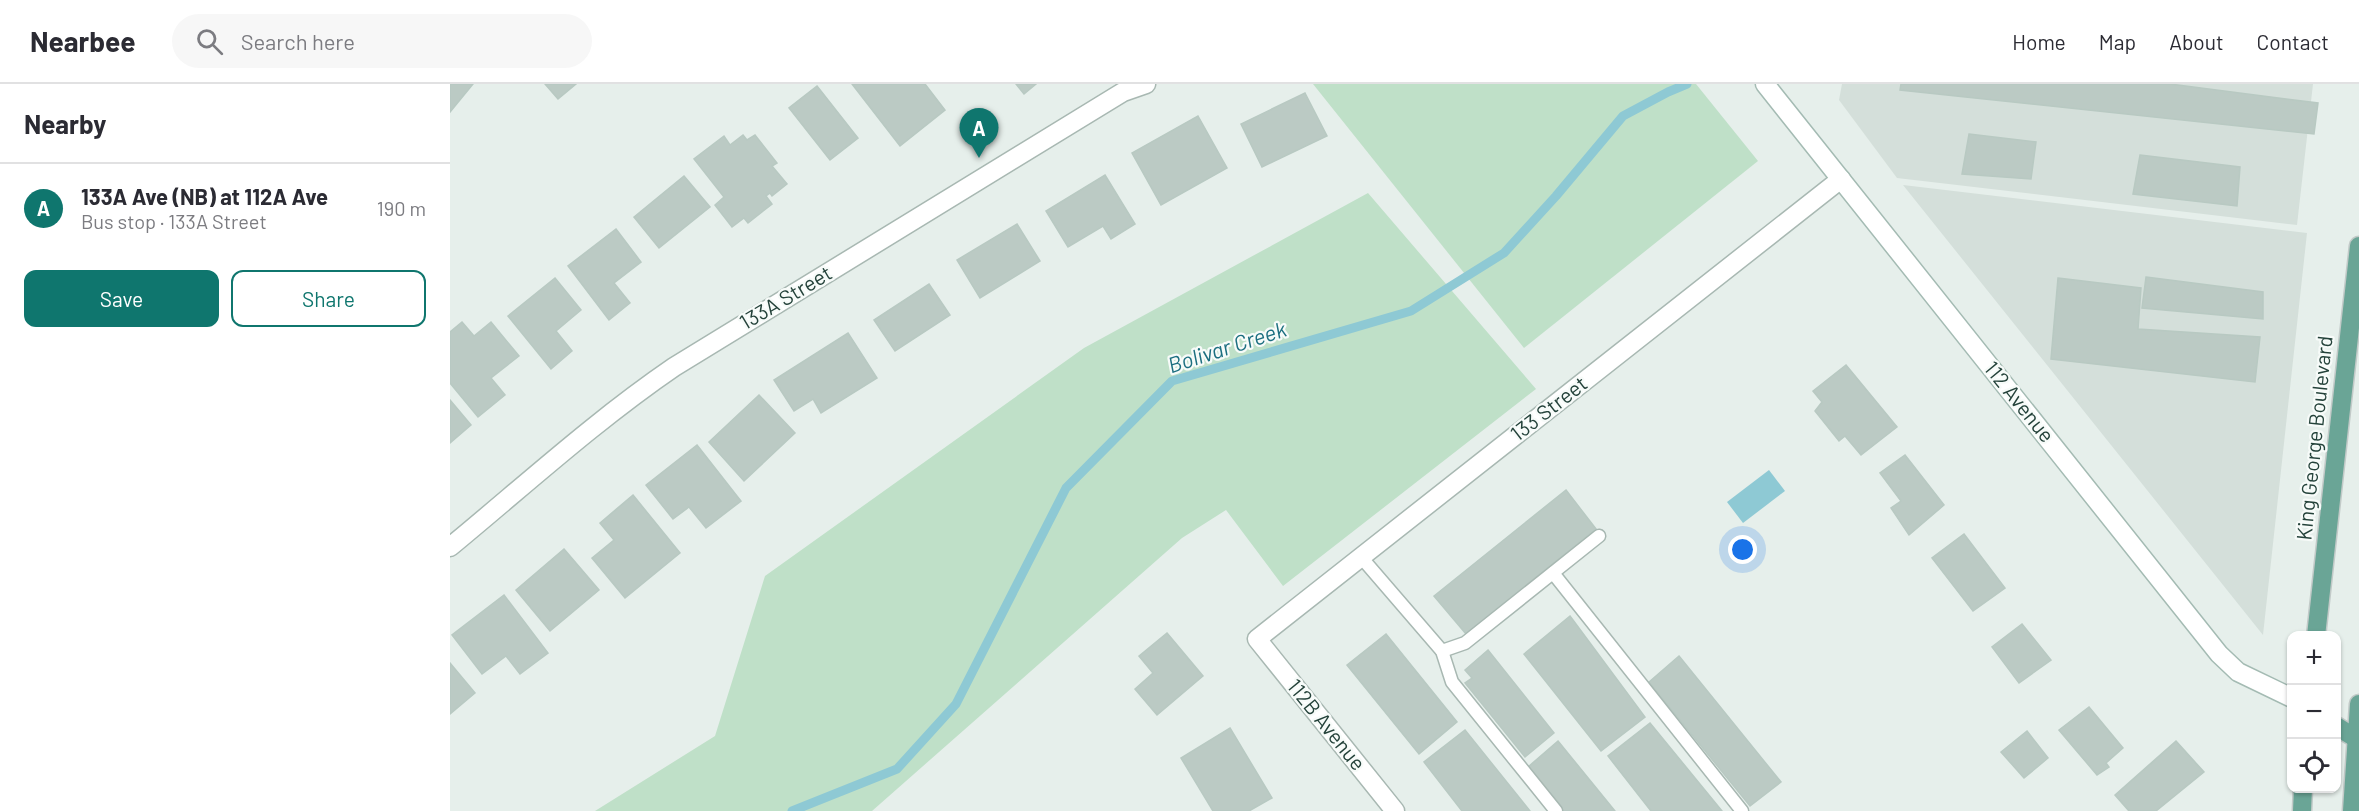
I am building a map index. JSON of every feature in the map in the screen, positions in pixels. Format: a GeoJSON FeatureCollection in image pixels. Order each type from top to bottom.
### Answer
{"type":"FeatureCollection","features":[{"type":"Feature","properties":{"kind":"main road","name":"King George Boulevard"},"geometry":{"type":"LineString","coordinates":[[2317,631],[2359,246]]}},
{"type":"Feature","properties":{"kind":"main road"},"geometry":{"type":"LineString","coordinates":[[2352,811],[2359,704]]}},
{"type":"Feature","properties":{"kind":"main road"},"geometry":{"type":"LineString","coordinates":[[2341,729],[2356,739]]}},
{"type":"Feature","properties":{"kind":"main road"},"geometry":{"type":"LineString","coordinates":[[2302,811],[2303,793]]}},
{"type":"Feature","properties":{"kind":"street","name":"133A Street"},"geometry":{"type":"LineString","coordinates":[[450,547],[638,392],[698,352],[1123,92],[1146,84]]}},
{"type":"Feature","properties":{"kind":"street","name":"112 Avenue"},"geometry":{"type":"LineString","coordinates":[[1765,84],[2219,654],[2238,672],[2287,696]]}},
{"type":"Feature","properties":{"kind":"street","name":"133 Street"},"geometry":{"type":"LineString","coordinates":[[1257,639],[1841,179]]}},
{"type":"Feature","properties":{"kind":"street","name":"112B Avenue"},"geometry":{"type":"LineString","coordinates":[[1257,639],[1395,811]]}},
{"type":"Feature","properties":{"kind":"lane"},"geometry":{"type":"LineString","coordinates":[[1442,651],[1465,643],[1599,536]]}},
{"type":"Feature","properties":{"kind":"lane"},"geometry":{"type":"LineString","coordinates":[[1361,557],[1442,651],[1452,682],[1556,811]]}},
{"type":"Feature","properties":{"kind":"lane"},"geometry":{"type":"LineString","coordinates":[[1553,573],[1742,811]]}},
{"type":"Feature","properties":{"kind":"shaded area"},"geometry":{"type":"Polygon","coordinates":[[[1842,84],[2313,84],[2297,225],[1897,178],[1839,100],[1842,84]]]}},
{"type":"Feature","properties":{"kind":"shaded area"},"geometry":{"type":"Polygon","coordinates":[[[1903,185],[2307,233],[2263,635],[1903,185]]]}},
{"type":"Feature","properties":{"kind":"green space"},"geometry":{"type":"Polygon","coordinates":[[[1313,84],[1696,84],[1758,161],[1524,348],[1313,84]]]}},
{"type":"Feature","properties":{"kind":"green space"},"geometry":{"type":"Polygon","coordinates":[[[1368,193],[1536,389],[1283,586],[1226,510],[1182,538],[872,811],[595,811],[715,736],[765,576],[1084,348],[1368,193]]]}},
{"type":"Feature","properties":{"kind":"water"},"geometry":{"type":"Polygon","coordinates":[[[1769,470],[1785,491],[1743,523],[1727,502],[1769,470]]]}},
{"type":"Feature","properties":{"kind":"building"},"geometry":{"type":"Polygon","coordinates":[[[450,84],[473,84],[450,112],[450,84]]]}},
{"type":"Feature","properties":{"kind":"building"},"geometry":{"type":"Polygon","coordinates":[[[545,84],[576,84],[558,99],[545,84]]]}},
{"type":"Feature","properties":{"kind":"building"},"geometry":{"type":"Polygon","coordinates":[[[852,84],[925,84],[945,110],[900,146],[852,84]]]}},
{"type":"Feature","properties":{"kind":"building"},"geometry":{"type":"Polygon","coordinates":[[[1016,84],[1036,84],[1024,94],[1016,84]]]}},
{"type":"Feature","properties":{"kind":"building"},"geometry":{"type":"Polygon","coordinates":[[[1901,84],[2170,84],[2318,103],[2314,134],[1900,90],[1901,84]]]}},
{"type":"Feature","properties":{"kind":"building"},"geometry":{"type":"Polygon","coordinates":[[[817,86],[858,138],[830,160],[789,108],[817,86]]]}},
{"type":"Feature","properties":{"kind":"building"},"geometry":{"type":"Polygon","coordinates":[[[1305,93],[1327,136],[1262,167],[1241,124],[1305,93]]]}},
{"type":"Feature","properties":{"kind":"building"},"geometry":{"type":"Polygon","coordinates":[[[1198,116],[1227,168],[1161,205],[1132,153],[1198,116]]]}},
{"type":"Feature","properties":{"kind":"building"},"geometry":{"type":"Polygon","coordinates":[[[1969,134],[2036,142],[2031,179],[1962,174],[1969,134]]]}},
{"type":"Feature","properties":{"kind":"building"},"geometry":{"type":"Polygon","coordinates":[[[743,135],[747,140],[755,135],[777,163],[772,166],[787,184],[772,196],[770,193],[766,196],[772,204],[748,223],[744,218],[732,227],[715,205],[724,197],[694,159],[724,136],[730,145],[743,135]]]}},
{"type":"Feature","properties":{"kind":"building"},"geometry":{"type":"Polygon","coordinates":[[[2140,155],[2240,167],[2237,206],[2133,194],[2140,155]]]}},
{"type":"Feature","properties":{"kind":"building"},"geometry":{"type":"Polygon","coordinates":[[[1105,175],[1135,224],[1111,239],[1103,226],[1068,247],[1046,211],[1105,175]]]}},
{"type":"Feature","properties":{"kind":"building"},"geometry":{"type":"Polygon","coordinates":[[[684,176],[710,207],[659,248],[634,217],[684,176]]]}},
{"type":"Feature","properties":{"kind":"building"},"geometry":{"type":"Polygon","coordinates":[[[1017,224],[1040,261],[980,298],[957,260],[1017,224]]]}},
{"type":"Feature","properties":{"kind":"building"},"geometry":{"type":"Polygon","coordinates":[[[616,229],[641,262],[614,283],[630,303],[609,320],[568,266],[616,229]]]}},
{"type":"Feature","properties":{"kind":"building"},"geometry":{"type":"Polygon","coordinates":[[[2146,277],[2263,292],[2263,319],[2142,308],[2146,277]]]}},
{"type":"Feature","properties":{"kind":"building"},"geometry":{"type":"Polygon","coordinates":[[[555,278],[581,310],[556,331],[572,351],[551,369],[508,316],[555,278]]]}},
{"type":"Feature","properties":{"kind":"building"},"geometry":{"type":"Polygon","coordinates":[[[2058,278],[2141,288],[2138,329],[2260,337],[2255,382],[2051,359],[2058,278]]]}},
{"type":"Feature","properties":{"kind":"building"},"geometry":{"type":"Polygon","coordinates":[[[929,284],[950,315],[895,351],[874,320],[929,284]]]}},
{"type":"Feature","properties":{"kind":"building"},"geometry":{"type":"Polygon","coordinates":[[[462,322],[474,336],[491,322],[519,356],[491,378],[505,395],[478,417],[450,383],[450,332],[462,322]]]}},
{"type":"Feature","properties":{"kind":"building"},"geometry":{"type":"Polygon","coordinates":[[[848,333],[877,378],[821,413],[813,399],[794,411],[774,380],[848,333]]]}},
{"type":"Feature","properties":{"kind":"building"},"geometry":{"type":"Polygon","coordinates":[[[1846,365],[1897,427],[1861,455],[1845,436],[1839,441],[1815,411],[1822,402],[1813,391],[1846,365]]]}},
{"type":"Feature","properties":{"kind":"building"},"geometry":{"type":"Polygon","coordinates":[[[759,395],[795,433],[744,481],[709,442],[759,395]]]}},
{"type":"Feature","properties":{"kind":"building"},"geometry":{"type":"Polygon","coordinates":[[[450,400],[471,425],[450,443],[450,400]]]}},
{"type":"Feature","properties":{"kind":"building"},"geometry":{"type":"Polygon","coordinates":[[[697,445],[741,501],[706,528],[689,507],[673,519],[646,485],[697,445]]]}},
{"type":"Feature","properties":{"kind":"building"},"geometry":{"type":"Polygon","coordinates":[[[1905,455],[1944,505],[1909,535],[1891,508],[1901,501],[1880,473],[1905,455]]]}},
{"type":"Feature","properties":{"kind":"building"},"geometry":{"type":"Polygon","coordinates":[[[1566,490],[1596,529],[1466,634],[1434,596],[1566,490]]]}},
{"type":"Feature","properties":{"kind":"building"},"geometry":{"type":"Polygon","coordinates":[[[633,495],[680,553],[625,598],[592,558],[614,540],[600,523],[633,495]]]}},
{"type":"Feature","properties":{"kind":"building"},"geometry":{"type":"Polygon","coordinates":[[[1964,534],[2005,588],[1973,611],[1932,558],[1964,534]]]}},
{"type":"Feature","properties":{"kind":"building"},"geometry":{"type":"Polygon","coordinates":[[[564,549],[599,590],[550,631],[516,590],[564,549]]]}},
{"type":"Feature","properties":{"kind":"building"},"geometry":{"type":"Polygon","coordinates":[[[504,595],[548,653],[520,674],[506,656],[482,674],[452,635],[504,595]]]}},
{"type":"Feature","properties":{"kind":"building"},"geometry":{"type":"Polygon","coordinates":[[[1570,616],[1645,717],[1601,751],[1524,654],[1570,616]]]}},
{"type":"Feature","properties":{"kind":"building"},"geometry":{"type":"Polygon","coordinates":[[[2022,624],[2051,660],[2019,683],[1992,647],[2022,624]]]}},
{"type":"Feature","properties":{"kind":"building"},"geometry":{"type":"Polygon","coordinates":[[[1167,633],[1203,676],[1157,715],[1135,689],[1153,673],[1139,656],[1167,633]]]}},
{"type":"Feature","properties":{"kind":"building"},"geometry":{"type":"Polygon","coordinates":[[[1386,634],[1457,722],[1419,754],[1347,665],[1386,634]]]}},
{"type":"Feature","properties":{"kind":"building"},"geometry":{"type":"Polygon","coordinates":[[[1488,650],[1554,733],[1525,757],[1465,683],[1472,678],[1465,670],[1488,650]]]}},
{"type":"Feature","properties":{"kind":"building"},"geometry":{"type":"Polygon","coordinates":[[[1679,656],[1781,782],[1750,806],[1649,682],[1679,656]]]}},
{"type":"Feature","properties":{"kind":"building"},"geometry":{"type":"Polygon","coordinates":[[[450,663],[475,693],[450,714],[450,663]]]}},
{"type":"Feature","properties":{"kind":"building"},"geometry":{"type":"Polygon","coordinates":[[[2089,707],[2123,748],[2106,763],[2109,767],[2097,775],[2059,730],[2089,707]]]}},
{"type":"Feature","properties":{"kind":"building"},"geometry":{"type":"Polygon","coordinates":[[[1650,723],[1722,811],[1651,811],[1608,756],[1650,723]]]}},
{"type":"Feature","properties":{"kind":"building"},"geometry":{"type":"Polygon","coordinates":[[[1230,728],[1272,798],[1249,811],[1213,811],[1181,758],[1230,728]]]}},
{"type":"Feature","properties":{"kind":"building"},"geometry":{"type":"Polygon","coordinates":[[[1465,730],[1530,811],[1462,811],[1424,762],[1465,730]]]}},
{"type":"Feature","properties":{"kind":"building"},"geometry":{"type":"Polygon","coordinates":[[[2027,731],[2048,758],[2024,778],[2001,752],[2027,731]]]}},
{"type":"Feature","properties":{"kind":"building"},"geometry":{"type":"Polygon","coordinates":[[[1558,741],[1615,811],[1563,811],[1528,767],[1558,741]]]}},
{"type":"Feature","properties":{"kind":"building"},"geometry":{"type":"Polygon","coordinates":[[[2176,741],[2204,772],[2156,811],[2129,811],[2115,795],[2176,741]]]}},
{"type":"Feature","properties":{"kind":"waterway","name":"Bolivar Creek"},"geometry":{"type":"LineString","coordinates":[[792,811],[897,769],[956,704],[1066,488],[1172,381],[1411,311],[1504,253],[1556,196],[1623,116],[1687,84]]}},
{"type":"Feature","properties":{"kind":"place","name":"133A Ave (NB) at 112A Ave"},"geometry":{"type":"Point","coordinates":[979,158]}}]}
